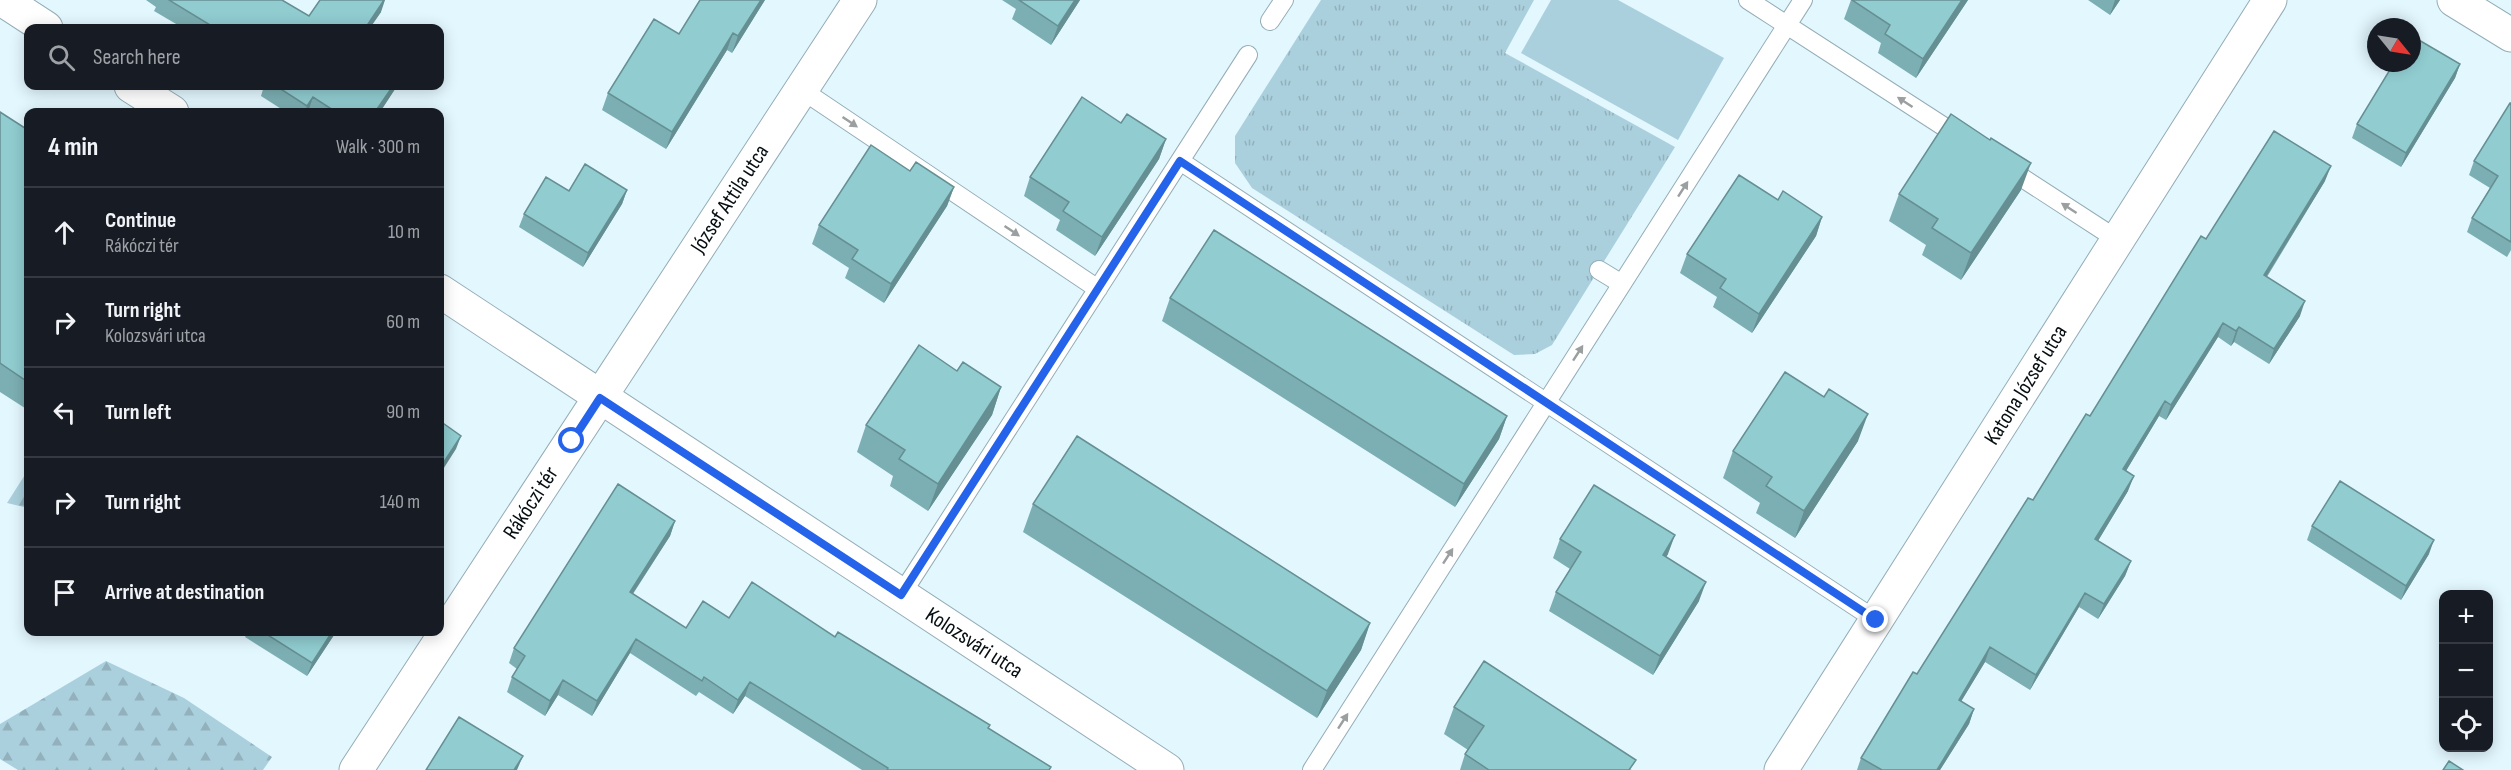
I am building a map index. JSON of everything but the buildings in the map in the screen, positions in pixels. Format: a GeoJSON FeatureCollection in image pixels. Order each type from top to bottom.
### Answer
{"type":"FeatureCollection","features":[{"type":"Feature","properties":{"kind":"street"},"geometry":{"type":"LineString","coordinates":[[3,0],[40,24]]}},
{"type":"Feature","properties":{"kind":"street","name":"József Attila utca"},"geometry":{"type":"LineString","coordinates":[[600,398],[860,0]]}},
{"type":"Feature","properties":{"kind":"street","name":"Katona József utca"},"geometry":{"type":"LineString","coordinates":[[1781,770],[2270,0]]}},
{"type":"Feature","properties":{"kind":"street"},"geometry":{"type":"LineString","coordinates":[[2454,0],[2511,35]]}},
{"type":"Feature","properties":{"kind":"street"},"geometry":{"type":"LineString","coordinates":[[137,90],[166,108]]}},
{"type":"Feature","properties":{"kind":"street"},"geometry":{"type":"LineString","coordinates":[[444,294],[600,398]]}},
{"type":"Feature","properties":{"kind":"street","name":"Kolozsvári utca"},"geometry":{"type":"LineString","coordinates":[[600,398],[1167,770]]}},
{"type":"Feature","properties":{"kind":"street","name":"Rákóczi tér"},"geometry":{"type":"LineString","coordinates":[[444,636],[600,398]]}},
{"type":"Feature","properties":{"kind":"street","name":"Rákóczi tér"},"geometry":{"type":"LineString","coordinates":[[356,770],[444,636]]}},
{"type":"Feature","properties":{"kind":"lane"},"geometry":{"type":"LineString","coordinates":[[1270,21],[1284,0]]}},
{"type":"Feature","properties":{"kind":"lane"},"geometry":{"type":"LineString","coordinates":[[1748,0],[2118,240]]}},
{"type":"Feature","properties":{"kind":"lane"},"geometry":{"type":"LineString","coordinates":[[1312,770],[1803,0]]}},
{"type":"Feature","properties":{"kind":"lane"},"geometry":{"type":"LineString","coordinates":[[901,595],[1248,56]]}},
{"type":"Feature","properties":{"kind":"lane"},"geometry":{"type":"LineString","coordinates":[[802,90],[1098,289]]}},
{"type":"Feature","properties":{"kind":"lane"},"geometry":{"type":"LineString","coordinates":[[1180,161],[1876,620]]}},
{"type":"Feature","properties":{"kind":"lane"},"geometry":{"type":"LineString","coordinates":[[1599,270],[1622,284]]}},
{"type":"Feature","properties":{"kind":"green space"},"geometry":{"type":"Polygon","coordinates":[[[1321,0],[1534,0],[1505,53],[1675,147],[1552,345],[1535,354],[1514,355],[1252,188],[1235,163],[1235,136],[1321,0]]]}},
{"type":"Feature","properties":{"kind":"green space"},"geometry":{"type":"Polygon","coordinates":[[[1551,0],[1618,0],[1724,58],[1678,140],[1521,53],[1551,0]]]}},
{"type":"Feature","properties":{"kind":"green space"},"geometry":{"type":"Polygon","coordinates":[[[24,476],[24,507],[7,503],[24,476]]]}},
{"type":"Feature","properties":{"kind":"green space"},"geometry":{"type":"Polygon","coordinates":[[[106,661],[184,698],[272,757],[263,770],[18,770],[0,759],[0,724],[106,661]]]}},
{"type":"Feature","properties":{"kind":"route"},"geometry":{"type":"LineString","coordinates":[[572,441],[600,398],[901,595],[1180,161],[1876,620]]}}]}
